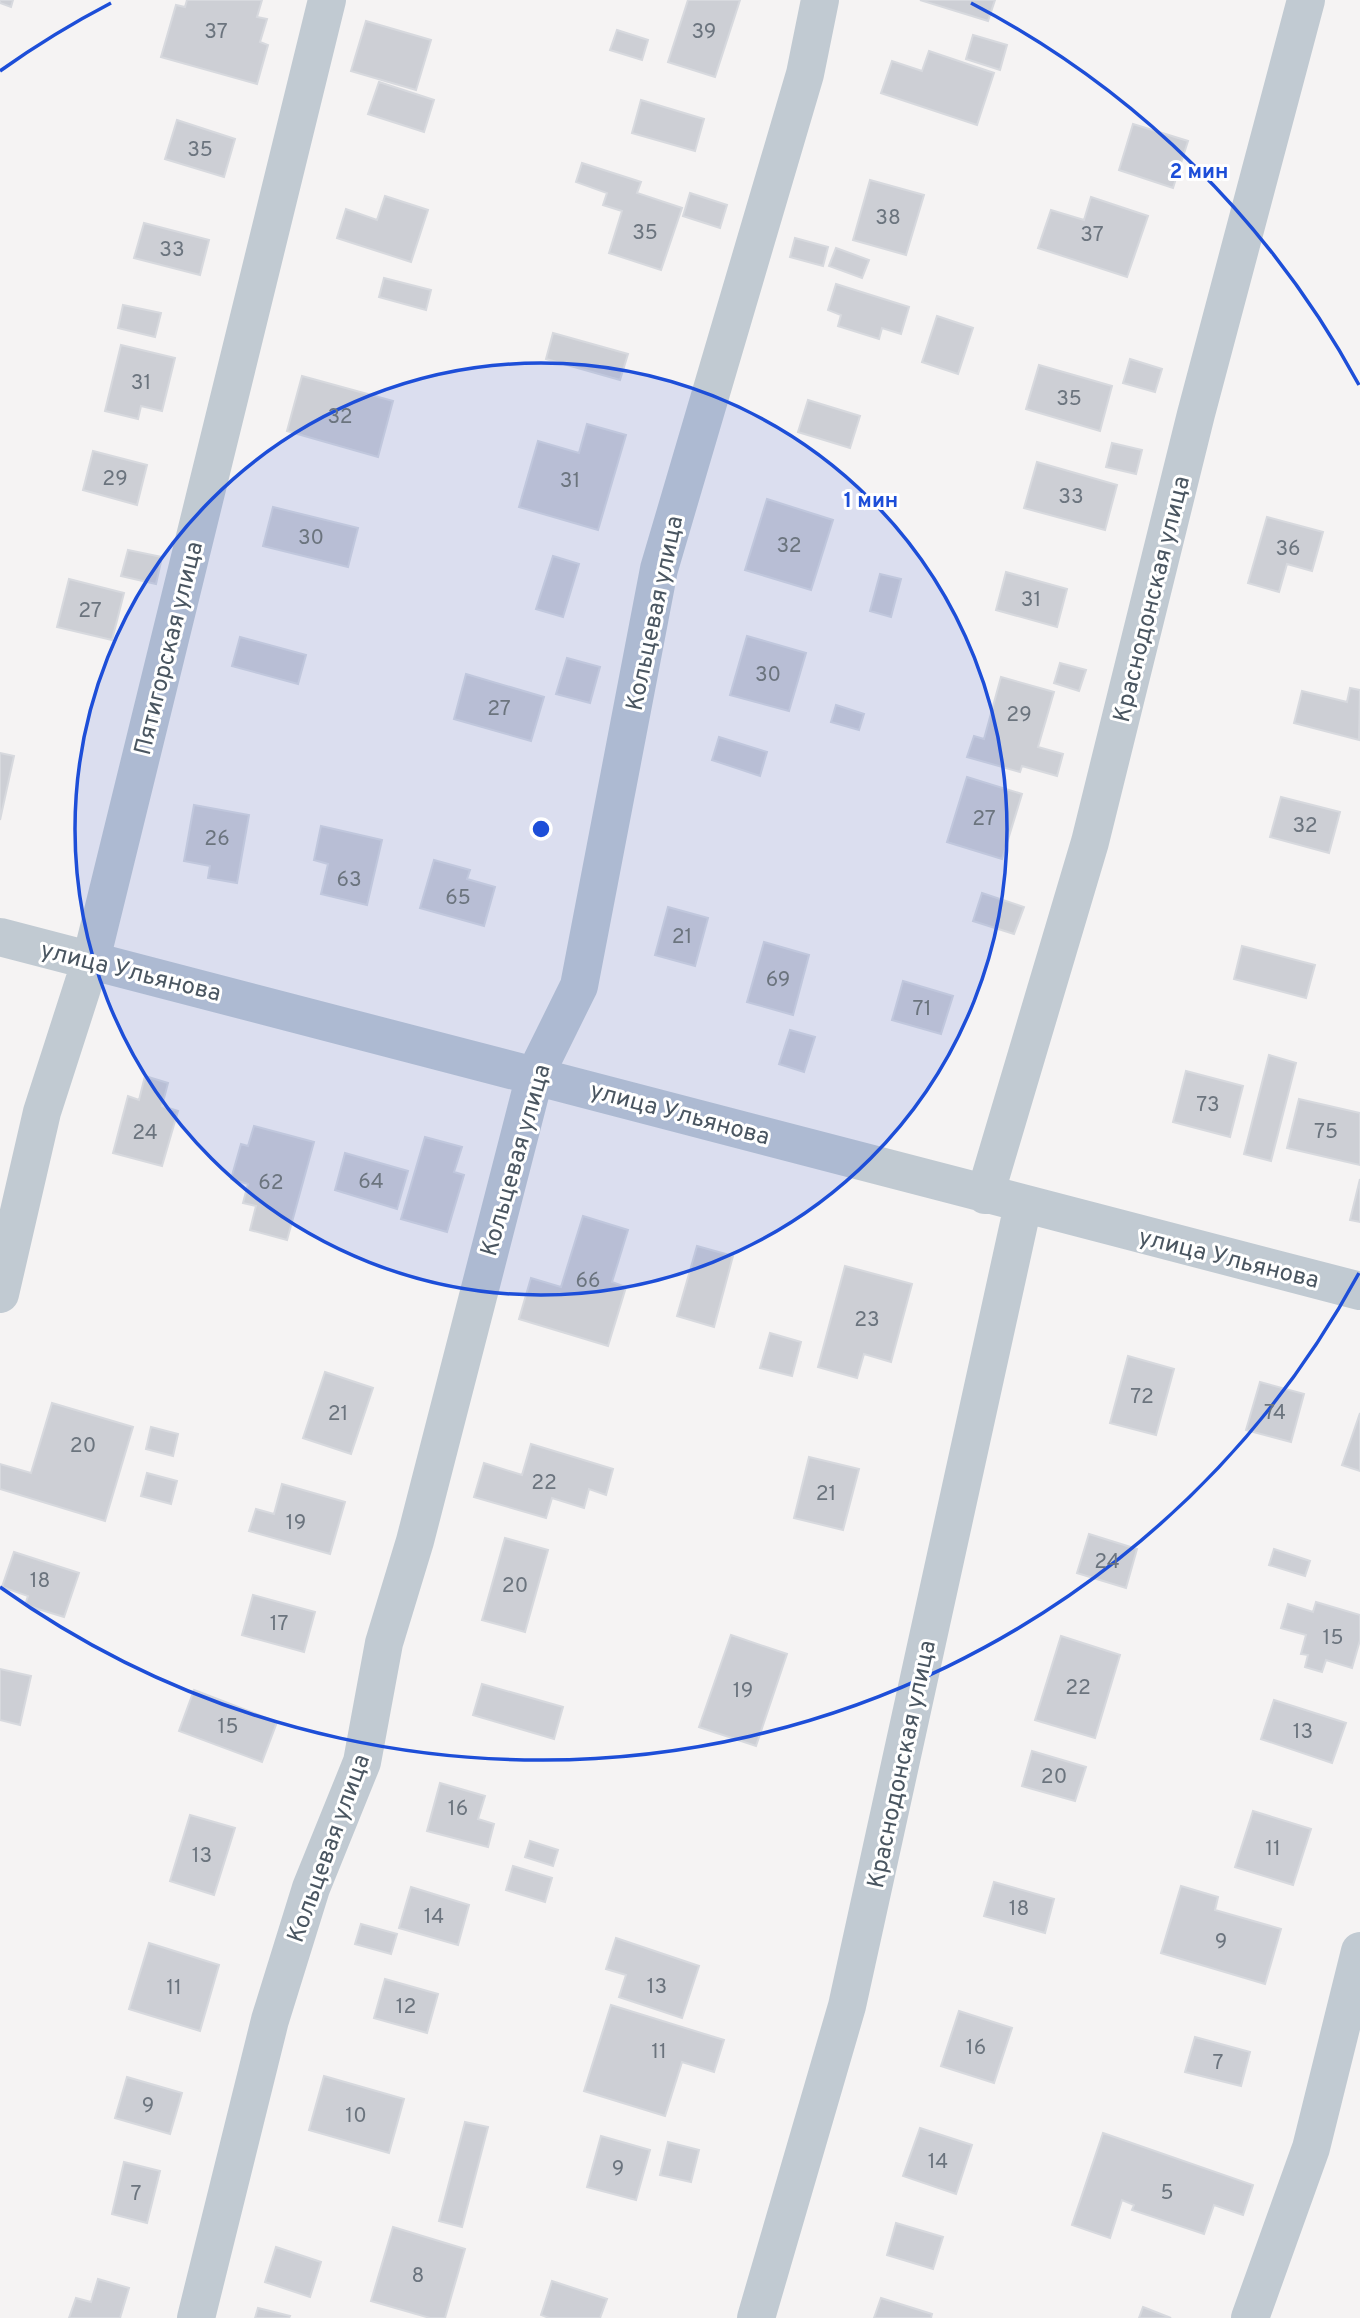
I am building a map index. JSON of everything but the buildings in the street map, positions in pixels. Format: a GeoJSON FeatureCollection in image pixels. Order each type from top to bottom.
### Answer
{"type":"FeatureCollection","features":[{"type":"Feature","properties":{"kind":"street","name":"Пятигорская улица"},"geometry":{"type":"LineString","coordinates":[[0,1294],[42,1112],[91,960],[327,0]]}},
{"type":"Feature","properties":{"kind":"street","name":"Кольцевая улица"},"geometry":{"type":"LineString","coordinates":[[195,2318],[270,2020],[311,1888],[362,1762],[384,1643],[415,1541],[535,1075],[579,986],[659,569],[805,74],[820,0]]}},
{"type":"Feature","properties":{"kind":"street","name":"Краснодонская улица"},"geometry":{"type":"LineString","coordinates":[[985,1195],[1090,842],[1196,414],[1306,0]]}},
{"type":"Feature","properties":{"kind":"street","name":"улица Ульянова"},"geometry":{"type":"LineString","coordinates":[[0,937],[1360,1291]]}},
{"type":"Feature","properties":{"kind":"street","name":"Краснодонская улица"},"geometry":{"type":"LineString","coordinates":[[755,2318],[847,2006],[1023,1205]]}},
{"type":"Feature","properties":{"kind":"street"},"geometry":{"type":"LineString","coordinates":[[1250,2318],[1311,2148],[1360,1951]]}}]}
